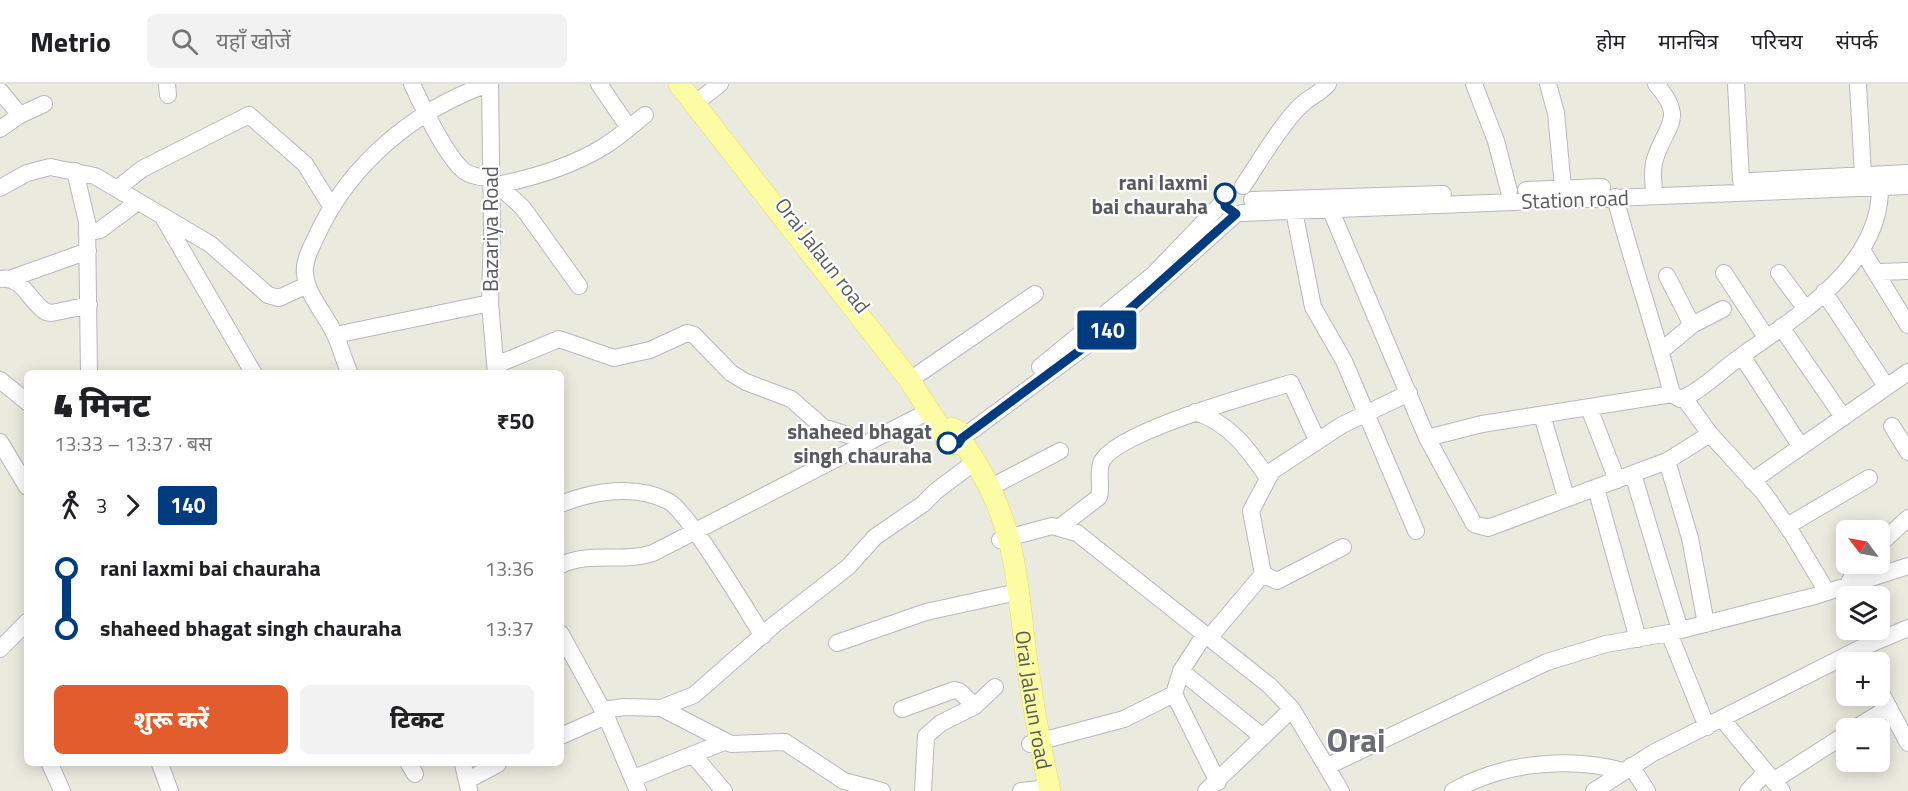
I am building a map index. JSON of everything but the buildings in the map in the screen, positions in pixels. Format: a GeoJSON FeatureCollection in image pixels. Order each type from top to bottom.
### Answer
{"type":"FeatureCollection","features":[{"type":"Feature","properties":{"kind":"main road"},"geometry":{"type":"LineString","coordinates":[[679,84],[931,410],[956,436]]}},
{"type":"Feature","properties":{"kind":"main road","name":"Orai Jalaun road"},"geometry":{"type":"LineString","coordinates":[[696,91],[917,375],[991,487],[1019,580],[1024,670]]}},
{"type":"Feature","properties":{"kind":"main road","name":"Orai Jalaun road"},"geometry":{"type":"LineString","coordinates":[[956,436],[968,467],[1005,538],[1035,743],[1039,790]]}},
{"type":"Feature","properties":{"kind":"street"},"geometry":{"type":"LineString","coordinates":[[412,84],[425,113],[463,170],[477,178],[494,183],[523,208],[579,286]]}},
{"type":"Feature","properties":{"kind":"street"},"geometry":{"type":"LineString","coordinates":[[348,370],[335,335],[307,285],[304,270],[308,254],[331,206],[351,179],[392,139],[425,113],[459,95],[489,84]]}},
{"type":"Feature","properties":{"kind":"street","name":"Bazariya Road"},"geometry":{"type":"LineString","coordinates":[[489,84],[494,183],[490,303],[496,369]]}},
{"type":"Feature","properties":{"kind":"street"},"geometry":{"type":"LineString","coordinates":[[599,84],[629,128]]}},
{"type":"Feature","properties":{"kind":"street"},"geometry":{"type":"LineString","coordinates":[[696,91],[720,84]]}},
{"type":"Feature","properties":{"kind":"street"},"geometry":{"type":"LineString","coordinates":[[1306,101],[1307,89],[1312,84]]}},
{"type":"Feature","properties":{"kind":"street"},"geometry":{"type":"LineString","coordinates":[[956,436],[1102,334],[1239,214],[1249,208],[1247,193],[1281,131],[1306,101],[1317,96],[1328,84]]}},
{"type":"Feature","properties":{"kind":"street"},"geometry":{"type":"LineString","coordinates":[[1474,84],[1496,141],[1509,191]]}},
{"type":"Feature","properties":{"kind":"street"},"geometry":{"type":"LineString","coordinates":[[1548,84],[1556,113],[1563,189]]}},
{"type":"Feature","properties":{"kind":"street"},"geometry":{"type":"LineString","coordinates":[[1736,84],[1741,181]]}},
{"type":"Feature","properties":{"kind":"street"},"geometry":{"type":"LineString","coordinates":[[1858,84],[1863,175]]}},
{"type":"Feature","properties":{"kind":"street"},"geometry":{"type":"LineString","coordinates":[[1654,191],[1655,158],[1674,116],[1669,100],[1660,86]]}},
{"type":"Feature","properties":{"kind":"street"},"geometry":{"type":"LineString","coordinates":[[0,91],[20,115]]}},
{"type":"Feature","properties":{"kind":"street"},"geometry":{"type":"LineString","coordinates":[[0,129],[20,115],[44,104]]}},
{"type":"Feature","properties":{"kind":"street"},"geometry":{"type":"LineString","coordinates":[[118,188],[142,169],[249,114],[305,164],[331,206]]}},
{"type":"Feature","properties":{"kind":"street"},"geometry":{"type":"LineString","coordinates":[[494,183],[540,174],[588,155],[645,116]]}},
{"type":"Feature","properties":{"kind":"street"},"geometry":{"type":"LineString","coordinates":[[2,183],[27,173],[50,168],[95,176],[210,244],[268,295],[279,298],[307,285]]}},
{"type":"Feature","properties":{"kind":"street"},"geometry":{"type":"LineString","coordinates":[[75,171],[87,232],[89,370]]}},
{"type":"Feature","properties":{"kind":"street","name":"Station road"},"geometry":{"type":"LineString","coordinates":[[1239,214],[1615,197],[1741,181],[1908,173]]}},
{"type":"Feature","properties":{"kind":"street","name":"Station road"},"geometry":{"type":"LineString","coordinates":[[1247,193],[1563,189],[1654,191],[1908,186]]}},
{"type":"Feature","properties":{"kind":"street"},"geometry":{"type":"LineString","coordinates":[[1427,438],[1482,424],[1678,396],[1742,356],[1824,292],[1862,250],[1875,223],[1880,202],[1880,187]]}},
{"type":"Feature","properties":{"kind":"street"},"geometry":{"type":"LineString","coordinates":[[956,436],[1130,296],[1223,202],[1229,189],[1247,193]]}},
{"type":"Feature","properties":{"kind":"street"},"geometry":{"type":"LineString","coordinates":[[1615,197],[1634,270],[1678,396],[1752,481],[1787,526],[1827,592]]}},
{"type":"Feature","properties":{"kind":"street"},"geometry":{"type":"LineString","coordinates":[[1223,202],[1228,210],[1239,214]]}},
{"type":"Feature","properties":{"kind":"street"},"geometry":{"type":"LineString","coordinates":[[87,232],[100,230],[131,207]]}},
{"type":"Feature","properties":{"kind":"street"},"geometry":{"type":"LineString","coordinates":[[1331,211],[1427,438],[1468,517],[1480,527],[1488,528],[1566,497],[1625,477],[1667,460],[1710,434]]}},
{"type":"Feature","properties":{"kind":"street"},"geometry":{"type":"LineString","coordinates":[[1294,212],[1313,307],[1344,361],[1416,531]]}},
{"type":"Feature","properties":{"kind":"street"},"geometry":{"type":"LineString","coordinates":[[162,216],[252,370]]}},
{"type":"Feature","properties":{"kind":"street"},"geometry":{"type":"LineString","coordinates":[[1862,250],[1878,272],[1908,326]]}},
{"type":"Feature","properties":{"kind":"street"},"geometry":{"type":"LineString","coordinates":[[6,279],[88,251]]}},
{"type":"Feature","properties":{"kind":"street"},"geometry":{"type":"LineString","coordinates":[[1878,272],[1908,271]]}},
{"type":"Feature","properties":{"kind":"street"},"geometry":{"type":"LineString","coordinates":[[1724,273],[1766,337]]}},
{"type":"Feature","properties":{"kind":"street"},"geometry":{"type":"LineString","coordinates":[[1779,273],[1805,308]]}},
{"type":"Feature","properties":{"kind":"street"},"geometry":{"type":"LineString","coordinates":[[1667,276],[1692,326]]}},
{"type":"Feature","properties":{"kind":"street"},"geometry":{"type":"LineString","coordinates":[[6,279],[46,312],[52,313],[88,305]]}},
{"type":"Feature","properties":{"kind":"street"},"geometry":{"type":"LineString","coordinates":[[1824,292],[1886,386]]}},
{"type":"Feature","properties":{"kind":"street"},"geometry":{"type":"LineString","coordinates":[[917,375],[1035,294]]}},
{"type":"Feature","properties":{"kind":"street"},"geometry":{"type":"LineString","coordinates":[[335,335],[490,303]]}},
{"type":"Feature","properties":{"kind":"street"},"geometry":{"type":"LineString","coordinates":[[1661,351],[1692,326],[1723,309]]}},
{"type":"Feature","properties":{"kind":"street"},"geometry":{"type":"LineString","coordinates":[[1781,327],[1843,417]]}},
{"type":"Feature","properties":{"kind":"street"},"geometry":{"type":"LineString","coordinates":[[496,369],[559,339],[614,358],[650,350],[687,333],[694,335],[731,373],[746,382],[791,399],[823,427],[854,437],[862,447]]}},
{"type":"Feature","properties":{"kind":"street"},"geometry":{"type":"LineString","coordinates":[[1742,356],[1801,447]]}},
{"type":"Feature","properties":{"kind":"street"},"geometry":{"type":"LineString","coordinates":[[1752,481],[1908,372]]}},
{"type":"Feature","properties":{"kind":"street"},"geometry":{"type":"LineString","coordinates":[[0,380],[24,400]]}},
{"type":"Feature","properties":{"kind":"street"},"geometry":{"type":"LineString","coordinates":[[1060,527],[1099,497],[1100,466],[1108,455],[1150,430],[1195,412],[1291,382],[1317,440]]}},
{"type":"Feature","properties":{"kind":"street"},"geometry":{"type":"LineString","coordinates":[[1263,574],[1251,510],[1272,471],[1317,440],[1409,393]]}},
{"type":"Feature","properties":{"kind":"street"},"geometry":{"type":"LineString","coordinates":[[1589,408],[1625,477],[1707,727]]}},
{"type":"Feature","properties":{"kind":"street"},"geometry":{"type":"LineString","coordinates":[[564,564],[581,557],[642,556],[862,447],[931,410]]}},
{"type":"Feature","properties":{"kind":"street"},"geometry":{"type":"LineString","coordinates":[[1195,412],[1216,419],[1250,451],[1268,478]]}},
{"type":"Feature","properties":{"kind":"street"},"geometry":{"type":"LineString","coordinates":[[1542,415],[1566,497]]}},
{"type":"Feature","properties":{"kind":"street"},"geometry":{"type":"LineString","coordinates":[[1892,426],[1908,452]]}},
{"type":"Feature","properties":{"kind":"street"},"geometry":{"type":"LineString","coordinates":[[0,442],[24,483]]}},
{"type":"Feature","properties":{"kind":"street"},"geometry":{"type":"LineString","coordinates":[[991,487],[1060,451]]}},
{"type":"Feature","properties":{"kind":"street"},"geometry":{"type":"LineString","coordinates":[[1667,460],[1689,538],[1706,624]]}},
{"type":"Feature","properties":{"kind":"street"},"geometry":{"type":"LineString","coordinates":[[564,734],[605,713],[624,707],[661,708],[694,695],[848,567],[875,537],[923,504],[968,467]]}},
{"type":"Feature","properties":{"kind":"street"},"geometry":{"type":"LineString","coordinates":[[1787,526],[1869,478]]}},
{"type":"Feature","properties":{"kind":"street"},"geometry":{"type":"LineString","coordinates":[[1596,488],[1638,639]]}},
{"type":"Feature","properties":{"kind":"street"},"geometry":{"type":"LineString","coordinates":[[564,503],[590,494],[613,491],[669,501],[693,530],[763,636]]}},
{"type":"Feature","properties":{"kind":"street"},"geometry":{"type":"LineString","coordinates":[[1890,535],[1908,518]]}},
{"type":"Feature","properties":{"kind":"street"},"geometry":{"type":"LineString","coordinates":[[1005,538],[1041,527],[1060,527],[1077,533],[1270,686],[1292,708],[1341,791]]}},
{"type":"Feature","properties":{"kind":"street"},"geometry":{"type":"LineString","coordinates":[[1263,574],[1277,581],[1343,547]]}},
{"type":"Feature","properties":{"kind":"street"},"geometry":{"type":"LineString","coordinates":[[1328,766],[1547,662],[1606,644],[1674,632],[1827,592],[1908,566]]}},
{"type":"Feature","properties":{"kind":"street"},"geometry":{"type":"LineString","coordinates":[[1263,574],[1207,636],[1181,671],[1174,694],[1212,787],[1292,708]]}},
{"type":"Feature","properties":{"kind":"street"},"geometry":{"type":"LineString","coordinates":[[1848,585],[1853,574]]}},
{"type":"Feature","properties":{"kind":"street"},"geometry":{"type":"LineString","coordinates":[[837,643],[926,612],[1012,593]]}},
{"type":"Feature","properties":{"kind":"street"},"geometry":{"type":"LineString","coordinates":[[0,649],[24,625]]}},
{"type":"Feature","properties":{"kind":"street"},"geometry":{"type":"LineString","coordinates":[[1869,652],[1908,628]]}},
{"type":"Feature","properties":{"kind":"street"},"geometry":{"type":"LineString","coordinates":[[564,639],[605,713],[636,785],[693,755],[724,742]]}},
{"type":"Feature","properties":{"kind":"street"},"geometry":{"type":"LineString","coordinates":[[1594,791],[1627,769],[1722,719],[1836,668]]}},
{"type":"Feature","properties":{"kind":"street"},"geometry":{"type":"LineString","coordinates":[[1181,671],[1263,736]]}},
{"type":"Feature","properties":{"kind":"street"},"geometry":{"type":"LineString","coordinates":[[923,791],[926,736],[941,723],[975,706],[995,687]]}},
{"type":"Feature","properties":{"kind":"street"},"geometry":{"type":"LineString","coordinates":[[902,709],[954,690],[959,691],[975,706]]}},
{"type":"Feature","properties":{"kind":"street"},"geometry":{"type":"LineString","coordinates":[[1035,743],[1124,719],[1174,694]]}},
{"type":"Feature","properties":{"kind":"street"},"geometry":{"type":"LineString","coordinates":[[661,708],[724,742],[739,746],[785,742],[844,781],[882,791]]}},
{"type":"Feature","properties":{"kind":"street"},"geometry":{"type":"LineString","coordinates":[[1872,718],[1888,708],[1908,743]]}},
{"type":"Feature","properties":{"kind":"street"},"geometry":{"type":"LineString","coordinates":[[1722,719],[1773,782]]}},
{"type":"Feature","properties":{"kind":"street"},"geometry":{"type":"LineString","coordinates":[[1748,791],[1773,782],[1836,741]]}},
{"type":"Feature","properties":{"kind":"street"},"geometry":{"type":"LineString","coordinates":[[693,755],[724,791]]}},
{"type":"Feature","properties":{"kind":"street"},"geometry":{"type":"LineString","coordinates":[[1453,791],[1500,771],[1569,762],[1627,769],[1647,791]]}},
{"type":"Feature","properties":{"kind":"street"},"geometry":{"type":"LineString","coordinates":[[51,766],[62,791]]}},
{"type":"Feature","properties":{"kind":"street"},"geometry":{"type":"LineString","coordinates":[[161,766],[170,791]]}},
{"type":"Feature","properties":{"kind":"street"},"geometry":{"type":"LineString","coordinates":[[463,766],[468,786],[495,766]]}},
{"type":"Feature","properties":{"kind":"bus line","name":"140"},"geometry":{"type":"LineString","coordinates":[[948,443],[958,444],[962,438],[1102,334],[1156,287],[1236,214],[1231,213],[1225,206],[1223,202],[1225,194]]}},
{"type":"Feature","properties":{"kind":"place","name":"rani laxmi bai chauraha"},"geometry":{"type":"Point","coordinates":[1225,194]}},
{"type":"Feature","properties":{"kind":"place","name":"shaheed bhagat singh chauraha"},"geometry":{"type":"Point","coordinates":[948,443]}},
{"type":"Feature","properties":{"kind":"district","name":"Orai"},"geometry":{"type":"Point","coordinates":[1356,740]}}]}
